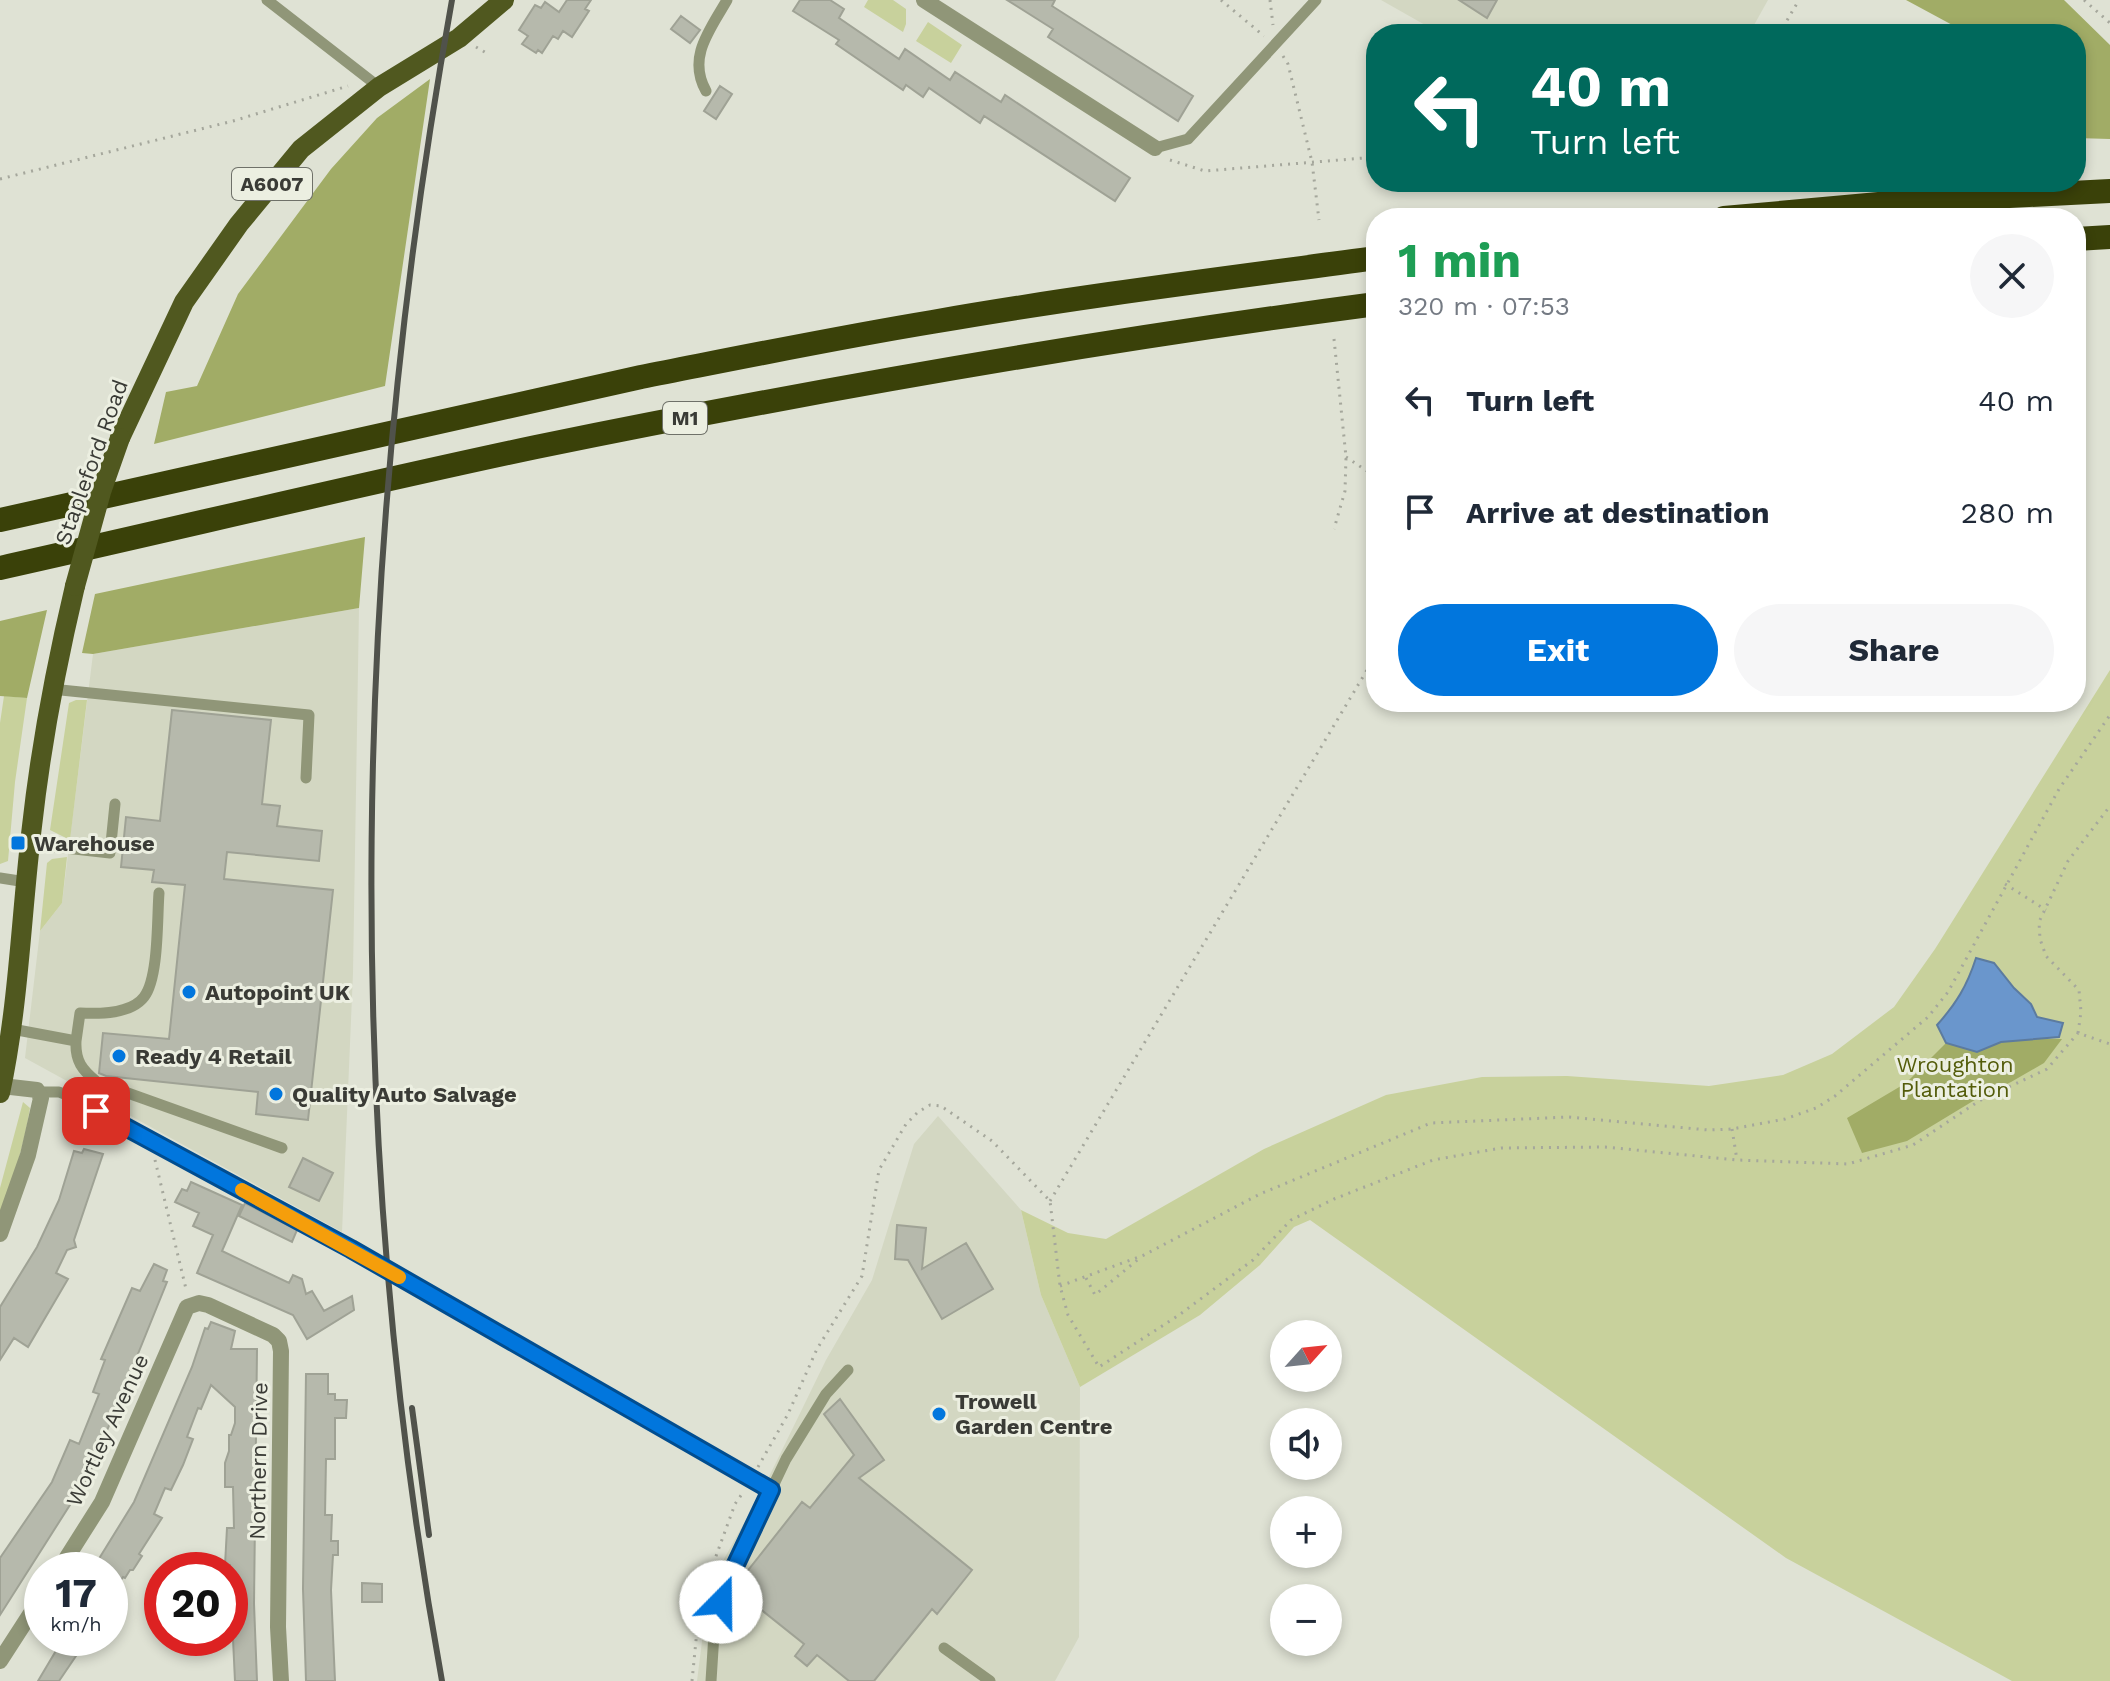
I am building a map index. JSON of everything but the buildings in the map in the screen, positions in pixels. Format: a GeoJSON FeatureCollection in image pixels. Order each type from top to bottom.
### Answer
{"type":"FeatureCollection","features":[{"type":"Feature","properties":{"kind":"highway"},"geometry":{"type":"LineString","coordinates":[[1835,208],[2110,191]]}},
{"type":"Feature","properties":{"kind":"highway"},"geometry":{"type":"LineString","coordinates":[[2086,238],[2110,237]]}},
{"type":"Feature","properties":{"kind":"highway","name":"M1"},"geometry":{"type":"LineString","coordinates":[[0,520],[613,383],[748,356],[933,321],[1366,259]]}},
{"type":"Feature","properties":{"kind":"highway","name":"M1"},"geometry":{"type":"LineString","coordinates":[[0,568],[534,448],[829,390],[1178,330],[1366,305]]}},
{"type":"Feature","properties":{"kind":"main road","name":"Stapleford Road"},"geometry":{"type":"LineString","coordinates":[[1,1090],[12,1029],[30,844],[51,689],[75,586],[101,492],[120,438],[184,302],[239,224],[301,149],[374,84],[459,38],[504,0]]}},
{"type":"Feature","properties":{"kind":"street"},"geometry":{"type":"LineString","coordinates":[[924,0],[1155,148]]}},
{"type":"Feature","properties":{"kind":"street","name":"Stapleford Road"},"geometry":{"type":"LineString","coordinates":[[1,1090],[40,1092]]}},
{"type":"Feature","properties":{"kind":"street"},"geometry":{"type":"LineString","coordinates":[[0,1234],[28,1155],[40,1092]]}},
{"type":"Feature","properties":{"kind":"street","name":"Wortley Avenue"},"geometry":{"type":"LineString","coordinates":[[70,1552],[102,1502],[184,1312],[190,1305]]}},
{"type":"Feature","properties":{"kind":"street","name":"Northern Drive"},"geometry":{"type":"LineString","coordinates":[[190,1305],[208,1305],[273,1335],[280,1346],[278,1627],[281,1681]]}},
{"type":"Feature","properties":{"kind":"street"},"geometry":{"type":"LineString","coordinates":[[0,1661],[24,1624]]}},
{"type":"Feature","properties":{"kind":"lane"},"geometry":{"type":"LineString","coordinates":[[267,0],[374,84]]}},
{"type":"Feature","properties":{"kind":"lane"},"geometry":{"type":"LineString","coordinates":[[706,91],[697,72],[698,54],[727,0]]}},
{"type":"Feature","properties":{"kind":"lane"},"geometry":{"type":"LineString","coordinates":[[1155,148],[1188,139],[1316,0]]}},
{"type":"Feature","properties":{"kind":"lane"},"geometry":{"type":"LineString","coordinates":[[51,689],[309,715],[306,778]]}},
{"type":"Feature","properties":{"kind":"lane"},"geometry":{"type":"LineString","coordinates":[[30,844],[110,853],[115,804]]}},
{"type":"Feature","properties":{"kind":"lane"},"geometry":{"type":"LineString","coordinates":[[0,878],[26,882]]}},
{"type":"Feature","properties":{"kind":"lane"},"geometry":{"type":"LineString","coordinates":[[159,893],[149,989],[143,999],[132,1005],[104,1014],[80,1013],[76,1053],[82,1070],[97,1082],[282,1148]]}},
{"type":"Feature","properties":{"kind":"lane"},"geometry":{"type":"LineString","coordinates":[[12,1029],[76,1041]]}},
{"type":"Feature","properties":{"kind":"lane"},"geometry":{"type":"LineString","coordinates":[[40,1092],[59,1092],[69,1096],[351,1249],[771,1490]]}},
{"type":"Feature","properties":{"kind":"lane"},"geometry":{"type":"LineString","coordinates":[[711,1681],[715,1618],[726,1585],[786,1459],[826,1394],[848,1370]]}},
{"type":"Feature","properties":{"kind":"lane"},"geometry":{"type":"LineString","coordinates":[[944,1648],[990,1681]]}},
{"type":"Feature","properties":{"kind":"path"},"geometry":{"type":"LineString","coordinates":[[1221,0],[1277,42]]}},
{"type":"Feature","properties":{"kind":"path"},"geometry":{"type":"LineString","coordinates":[[1270,0],[1273,29],[1288,64],[1312,162],[1319,220]]}},
{"type":"Feature","properties":{"kind":"path"},"geometry":{"type":"LineString","coordinates":[[1785,24],[1799,0]]}},
{"type":"Feature","properties":{"kind":"path"},"geometry":{"type":"LineString","coordinates":[[2084,0],[2110,23]]}},
{"type":"Feature","properties":{"kind":"path"},"geometry":{"type":"LineString","coordinates":[[0,179],[374,84]]}},
{"type":"Feature","properties":{"kind":"path"},"geometry":{"type":"LineString","coordinates":[[1155,148],[1178,164],[1205,171],[1366,158]]}},
{"type":"Feature","properties":{"kind":"path"},"geometry":{"type":"LineString","coordinates":[[1334,339],[1346,457],[1345,491],[1334,529]]}},
{"type":"Feature","properties":{"kind":"path"},"geometry":{"type":"LineString","coordinates":[[1346,457],[1366,470]]}},
{"type":"Feature","properties":{"kind":"path"},"geometry":{"type":"LineString","coordinates":[[1050,1201],[1366,672]]}},
{"type":"Feature","properties":{"kind":"path"},"geometry":{"type":"LineString","coordinates":[[1060,1286],[1144,1255],[1260,1194],[1431,1123],[1569,1117],[1708,1130],[1732,1129],[1785,1119],[1816,1108],[1835,1096],[1928,1017],[1948,992],[2059,789],[2110,715]]}},
{"type":"Feature","properties":{"kind":"path"},"geometry":{"type":"LineString","coordinates":[[752,1477],[788,1414],[817,1349],[862,1276],[879,1170],[900,1133],[918,1112],[930,1105],[941,1106],[992,1141],[1050,1201],[1060,1286],[1068,1315],[1099,1367],[1179,1315],[1253,1260],[1291,1220],[1334,1199],[1433,1160],[1501,1148],[1605,1147],[1737,1160],[1848,1164],[1913,1145],[1979,1101],[2047,1069],[2078,1033],[2081,1012],[2079,990],[2046,956],[2040,939],[2039,922],[2068,861],[2110,806]]}},
{"type":"Feature","properties":{"kind":"path"},"geometry":{"type":"LineString","coordinates":[[2005,884],[2046,910]]}},
{"type":"Feature","properties":{"kind":"path"},"geometry":{"type":"LineString","coordinates":[[2078,1033],[2110,1044]]}},
{"type":"Feature","properties":{"kind":"path"},"geometry":{"type":"LineString","coordinates":[[1732,1129],[1737,1160]]}},
{"type":"Feature","properties":{"kind":"path"},"geometry":{"type":"LineString","coordinates":[[151,1141],[190,1305]]}},
{"type":"Feature","properties":{"kind":"path"},"geometry":{"type":"LineString","coordinates":[[1086,1278],[1095,1295],[1144,1255]]}},
{"type":"Feature","properties":{"kind":"shaded area"},"geometry":{"type":"Polygon","coordinates":[[[1381,0],[1768,0],[1755,24],[1423,24],[1381,0]]]}},
{"type":"Feature","properties":{"kind":"shaded area"},"geometry":{"type":"Polygon","coordinates":[[[359,608],[353,973],[342,1232],[25,1058],[40,931],[62,903],[93,654],[359,608]]]}},
{"type":"Feature","properties":{"kind":"shaded area","name":"Trowell Garden Centre"},"geometry":{"type":"Polygon","coordinates":[[[938,1116],[1021,1210],[1041,1295],[1080,1387],[1079,1637],[1055,1681],[697,1681],[709,1586],[764,1487],[826,1360],[872,1280],[914,1144],[938,1116]]]}},
{"type":"Feature","properties":{"kind":"green space"},"geometry":{"type":"Polygon","coordinates":[[[868,0],[893,0],[906,9],[903,32],[864,7],[868,0]]]}},
{"type":"Feature","properties":{"kind":"green space"},"geometry":{"type":"Polygon","coordinates":[[[1906,0],[2064,0],[2110,45],[2110,139],[2086,138],[2086,24],[1950,24],[1906,0]]]}},
{"type":"Feature","properties":{"kind":"green space"},"geometry":{"type":"Polygon","coordinates":[[[928,22],[962,45],[951,63],[916,41],[928,22]]]}},
{"type":"Feature","properties":{"kind":"green space"},"geometry":{"type":"Polygon","coordinates":[[[430,79],[385,386],[154,444],[166,392],[197,386],[238,294],[331,169],[377,118],[430,79]]]}},
{"type":"Feature","properties":{"kind":"green space"},"geometry":{"type":"Polygon","coordinates":[[[365,537],[359,608],[93,654],[82,653],[95,594],[365,537]]]}},
{"type":"Feature","properties":{"kind":"green space"},"geometry":{"type":"Polygon","coordinates":[[[47,610],[27,698],[0,696],[0,621],[47,610]]]}},
{"type":"Feature","properties":{"kind":"green space"},"geometry":{"type":"Polygon","coordinates":[[[2110,670],[2110,1681],[2012,1681],[1786,1558],[1310,1220],[1294,1227],[1260,1265],[1200,1315],[1080,1387],[1041,1295],[1021,1210],[1068,1233],[1106,1239],[1264,1149],[1386,1095],[1482,1077],[1567,1076],[1709,1086],[1783,1075],[1832,1054],[1894,1007],[1935,949],[2110,670]]]}},
{"type":"Feature","properties":{"kind":"green space"},"geometry":{"type":"Polygon","coordinates":[[[4,696],[27,698],[8,861],[0,864],[0,723],[4,696]]]}},
{"type":"Feature","properties":{"kind":"green space"},"geometry":{"type":"Polygon","coordinates":[[[87,700],[70,840],[50,830],[69,703],[87,700]]]}},
{"type":"Feature","properties":{"kind":"green space"},"geometry":{"type":"Polygon","coordinates":[[[67,857],[62,903],[40,931],[47,863],[67,857]]]}},
{"type":"Feature","properties":{"kind":"green space","name":"Wroughton Plantation"},"geometry":{"type":"Polygon","coordinates":[[[2062,1039],[2044,1063],[2011,1082],[1907,1141],[1862,1153],[1847,1118],[1906,1083],[1946,1043],[1977,1052],[2001,1042],[2062,1039]]]}},
{"type":"Feature","properties":{"kind":"green space"},"geometry":{"type":"Polygon","coordinates":[[[23,1102],[30,1108],[28,1122],[0,1213],[0,1188],[23,1102]]]}},
{"type":"Feature","properties":{"kind":"water"},"geometry":{"type":"Polygon","coordinates":[[[1976,958],[1994,963],[2031,1004],[2037,1017],[2063,1023],[2059,1037],[2001,1042],[1977,1052],[1946,1043],[1937,1025],[1960,994],[1976,958]]]}},
{"type":"Feature","properties":{"kind":"railway"},"geometry":{"type":"LineString","coordinates":[[442,1681],[409,1472],[387,1263],[374,1052],[372,840],[378,629],[394,418],[419,209],[452,0]]}},
{"type":"Feature","properties":{"kind":"railway"},"geometry":{"type":"LineString","coordinates":[[412,1408],[429,1535]]}},
{"type":"Feature","properties":{"kind":"slow traffic"},"geometry":{"type":"LineString","coordinates":[[242,1190],[399,1277]]}},
{"type":"Feature","properties":{"kind":"place","name":"Warehouse"},"geometry":{"type":"Point","coordinates":[18,843]}},
{"type":"Feature","properties":{"kind":"place","name":"Autopoint UK"},"geometry":{"type":"Point","coordinates":[189,992]}},
{"type":"Feature","properties":{"kind":"place","name":"Ready 4 Retail"},"geometry":{"type":"Point","coordinates":[119,1056]}},
{"type":"Feature","properties":{"kind":"place","name":"Quality Auto Salvage"},"geometry":{"type":"Point","coordinates":[276,1094]}},
{"type":"Feature","properties":{"kind":"place","name":"Trowell Garden Centre"},"geometry":{"type":"Point","coordinates":[939,1414]}},
{"type":"Feature","properties":{"kind":"route"},"geometry":{"type":"LineString","coordinates":[[96,1111],[351,1249],[771,1490],[721,1602]]}}]}
